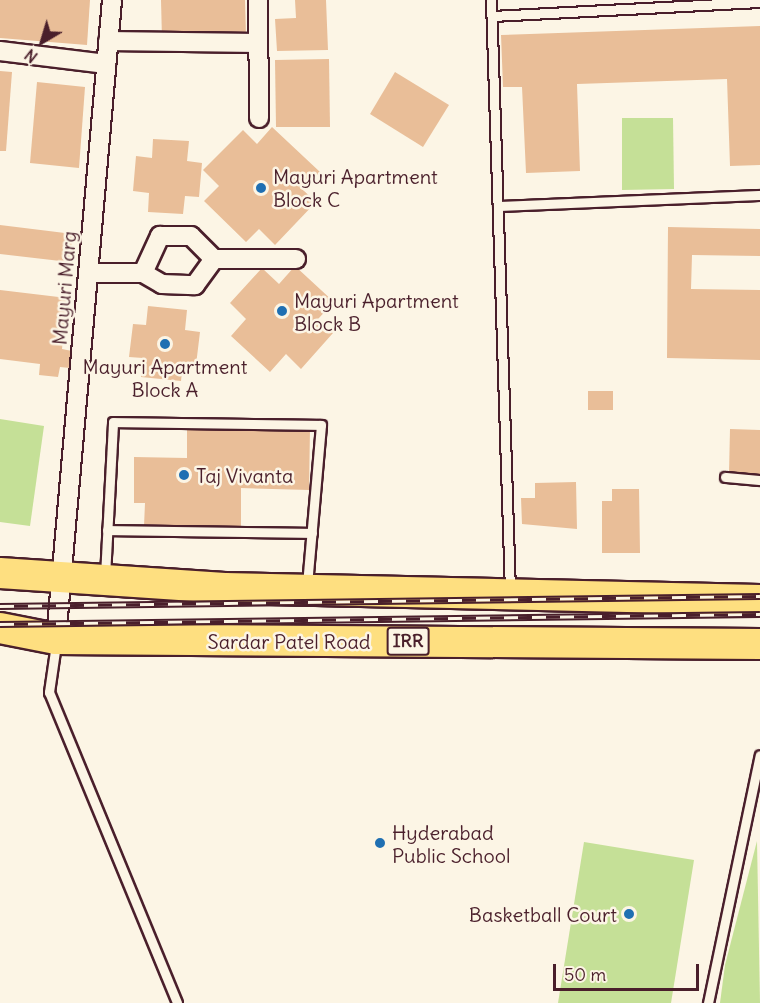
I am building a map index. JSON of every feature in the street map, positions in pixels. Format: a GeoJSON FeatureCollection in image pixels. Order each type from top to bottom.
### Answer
{"type":"FeatureCollection","features":[{"type":"Feature","properties":{"kind":"main road"},"geometry":{"type":"LineString","coordinates":[[0,573],[62,580],[307,590],[760,600]]}},
{"type":"Feature","properties":{"kind":"main road","name":"Sardar Patel Road"},"geometry":{"type":"LineString","coordinates":[[7,633],[56,639],[760,644]]}},
{"type":"Feature","properties":{"kind":"street","name":"Mayuri Marg"},"geometry":{"type":"LineString","coordinates":[[56,639],[112,0]]}},
{"type":"Feature","properties":{"kind":"street"},"geometry":{"type":"LineString","coordinates":[[258,0],[259,117]]}},
{"type":"Feature","properties":{"kind":"street"},"geometry":{"type":"LineString","coordinates":[[108,40],[257,43]]}},
{"type":"Feature","properties":{"kind":"street"},"geometry":{"type":"LineString","coordinates":[[0,51],[106,64]]}},
{"type":"Feature","properties":{"kind":"street"},"geometry":{"type":"LineString","coordinates":[[142,273],[160,236],[191,236],[214,259],[297,260]]}},
{"type":"Feature","properties":{"kind":"street"},"geometry":{"type":"LineString","coordinates":[[88,273],[142,273],[162,284],[195,285],[214,259]]}},
{"type":"Feature","properties":{"kind":"lane"},"geometry":{"type":"LineString","coordinates":[[491,0],[510,594]]}},
{"type":"Feature","properties":{"kind":"lane"},"geometry":{"type":"LineString","coordinates":[[492,16],[760,2]]}},
{"type":"Feature","properties":{"kind":"lane"},"geometry":{"type":"LineString","coordinates":[[498,206],[760,195]]}},
{"type":"Feature","properties":{"kind":"lane"},"geometry":{"type":"LineString","coordinates":[[105,581],[113,422],[321,425],[307,590]]}},
{"type":"Feature","properties":{"kind":"lane"},"geometry":{"type":"LineString","coordinates":[[725,477],[760,480]]}},
{"type":"Feature","properties":{"kind":"lane"},"geometry":{"type":"LineString","coordinates":[[107,530],[312,533]]}},
{"type":"Feature","properties":{"kind":"lane"},"geometry":{"type":"LineString","coordinates":[[56,639],[49,692],[177,1003]]}},
{"type":"Feature","properties":{"kind":"lane"},"geometry":{"type":"LineString","coordinates":[[708,1003],[760,755]]}},
{"type":"Feature","properties":{"kind":"green space"},"geometry":{"type":"Polygon","coordinates":[[[622,118],[673,118],[674,189],[622,190],[622,118]]]}},
{"type":"Feature","properties":{"kind":"green space"},"geometry":{"type":"Polygon","coordinates":[[[0,419],[44,426],[30,526],[0,522],[0,419]]]}},
{"type":"Feature","properties":{"kind":"green space"},"geometry":{"type":"Polygon","coordinates":[[[757,841],[760,1003],[720,1003],[725,965],[757,841]]]}},
{"type":"Feature","properties":{"kind":"green space","name":"Basketball Court"},"geometry":{"type":"Polygon","coordinates":[[[584,842],[694,860],[671,1003],[558,1003],[584,842]]]}},
{"type":"Feature","properties":{"kind":"building"},"geometry":{"type":"Polygon","coordinates":[[[0,0],[90,0],[87,45],[0,38],[0,0]]]}},
{"type":"Feature","properties":{"kind":"building"},"geometry":{"type":"Polygon","coordinates":[[[161,0],[245,0],[246,36],[162,39],[161,0]]]}},
{"type":"Feature","properties":{"kind":"building"},"geometry":{"type":"Polygon","coordinates":[[[295,0],[326,0],[328,50],[277,51],[275,19],[296,18],[295,0]]]}},
{"type":"Feature","properties":{"kind":"building"},"geometry":{"type":"Polygon","coordinates":[[[760,26],[760,165],[730,166],[727,79],[577,84],[580,171],[526,173],[522,87],[503,87],[501,35],[760,26]]]}},
{"type":"Feature","properties":{"kind":"building"},"geometry":{"type":"Polygon","coordinates":[[[329,59],[330,127],[276,127],[275,60],[329,59]]]}},
{"type":"Feature","properties":{"kind":"building"},"geometry":{"type":"Polygon","coordinates":[[[0,71],[12,72],[6,151],[0,151],[0,71]]]}},
{"type":"Feature","properties":{"kind":"building"},"geometry":{"type":"Polygon","coordinates":[[[395,72],[449,105],[423,147],[370,114],[395,72]]]}},
{"type":"Feature","properties":{"kind":"building"},"geometry":{"type":"Polygon","coordinates":[[[37,82],[85,87],[79,168],[30,163],[37,82]]]}},
{"type":"Feature","properties":{"kind":"building","name":"Mayuri Apartment Block C"},"geometry":{"type":"Polygon","coordinates":[[[272,127],[320,172],[303,190],[316,202],[275,245],[259,229],[246,242],[204,201],[219,186],[203,170],[243,130],[257,144],[272,127]]]}},
{"type":"Feature","properties":{"kind":"building"},"geometry":{"type":"Polygon","coordinates":[[[153,139],[189,141],[187,161],[202,163],[199,197],[185,196],[183,214],[148,212],[149,193],[133,191],[136,156],[152,158],[153,139]]]}},
{"type":"Feature","properties":{"kind":"building"},"geometry":{"type":"Polygon","coordinates":[[[0,225],[73,234],[69,262],[0,254],[0,225]]]}},
{"type":"Feature","properties":{"kind":"building"},"geometry":{"type":"Polygon","coordinates":[[[668,227],[760,229],[760,256],[692,255],[691,289],[760,290],[760,360],[667,358],[668,227]]]}},
{"type":"Feature","properties":{"kind":"building","name":"Mayuri Apartment Block B"},"geometry":{"type":"Polygon","coordinates":[[[295,266],[334,302],[318,319],[333,333],[301,369],[286,354],[270,372],[231,336],[246,319],[230,303],[262,268],[279,284],[295,266]]]}},
{"type":"Feature","properties":{"kind":"building"},"geometry":{"type":"Polygon","coordinates":[[[0,290],[67,298],[62,349],[72,351],[70,368],[60,367],[58,377],[39,375],[40,364],[0,359],[0,290]]]}},
{"type":"Feature","properties":{"kind":"building","name":"Mayuri Apartment Block A"},"geometry":{"type":"Polygon","coordinates":[[[148,306],[187,310],[185,330],[200,332],[196,365],[183,363],[181,381],[141,377],[143,358],[129,357],[133,324],[146,325],[148,306]]]}},
{"type":"Feature","properties":{"kind":"building"},"geometry":{"type":"Polygon","coordinates":[[[588,391],[613,391],[613,410],[588,410],[588,391]]]}},
{"type":"Feature","properties":{"kind":"building"},"geometry":{"type":"Polygon","coordinates":[[[187,426],[310,429],[309,490],[241,488],[241,528],[144,526],[145,503],[134,503],[134,457],[187,458],[187,426]]]}},
{"type":"Feature","properties":{"kind":"building"},"geometry":{"type":"Polygon","coordinates":[[[730,429],[760,430],[760,475],[729,474],[730,429]]]}},
{"type":"Feature","properties":{"kind":"building"},"geometry":{"type":"Polygon","coordinates":[[[576,482],[577,529],[522,524],[521,498],[535,498],[535,483],[576,482]]]}},
{"type":"Feature","properties":{"kind":"building"},"geometry":{"type":"Polygon","coordinates":[[[612,489],[639,489],[640,553],[602,553],[602,501],[612,501],[612,489]]]}},
{"type":"Feature","properties":{"kind":"railway"},"geometry":{"type":"LineString","coordinates":[[0,606],[760,596]]}},
{"type":"Feature","properties":{"kind":"railway"},"geometry":{"type":"LineString","coordinates":[[0,624],[760,614]]}},
{"type":"Feature","properties":{"kind":"place","name":"Mayuri Apartment Block C"},"geometry":{"type":"Point","coordinates":[261,188]}},
{"type":"Feature","properties":{"kind":"place","name":"Mayuri Apartment Block B"},"geometry":{"type":"Point","coordinates":[282,311]}},
{"type":"Feature","properties":{"kind":"place","name":"Mayuri Apartment Block A"},"geometry":{"type":"Point","coordinates":[165,344]}},
{"type":"Feature","properties":{"kind":"place","name":"Taj Vivanta"},"geometry":{"type":"Point","coordinates":[184,475]}},
{"type":"Feature","properties":{"kind":"place","name":"Hyderabad Public School"},"geometry":{"type":"Point","coordinates":[380,843]}},
{"type":"Feature","properties":{"kind":"place","name":"Basketball Court"},"geometry":{"type":"Point","coordinates":[629,914]}}]}
